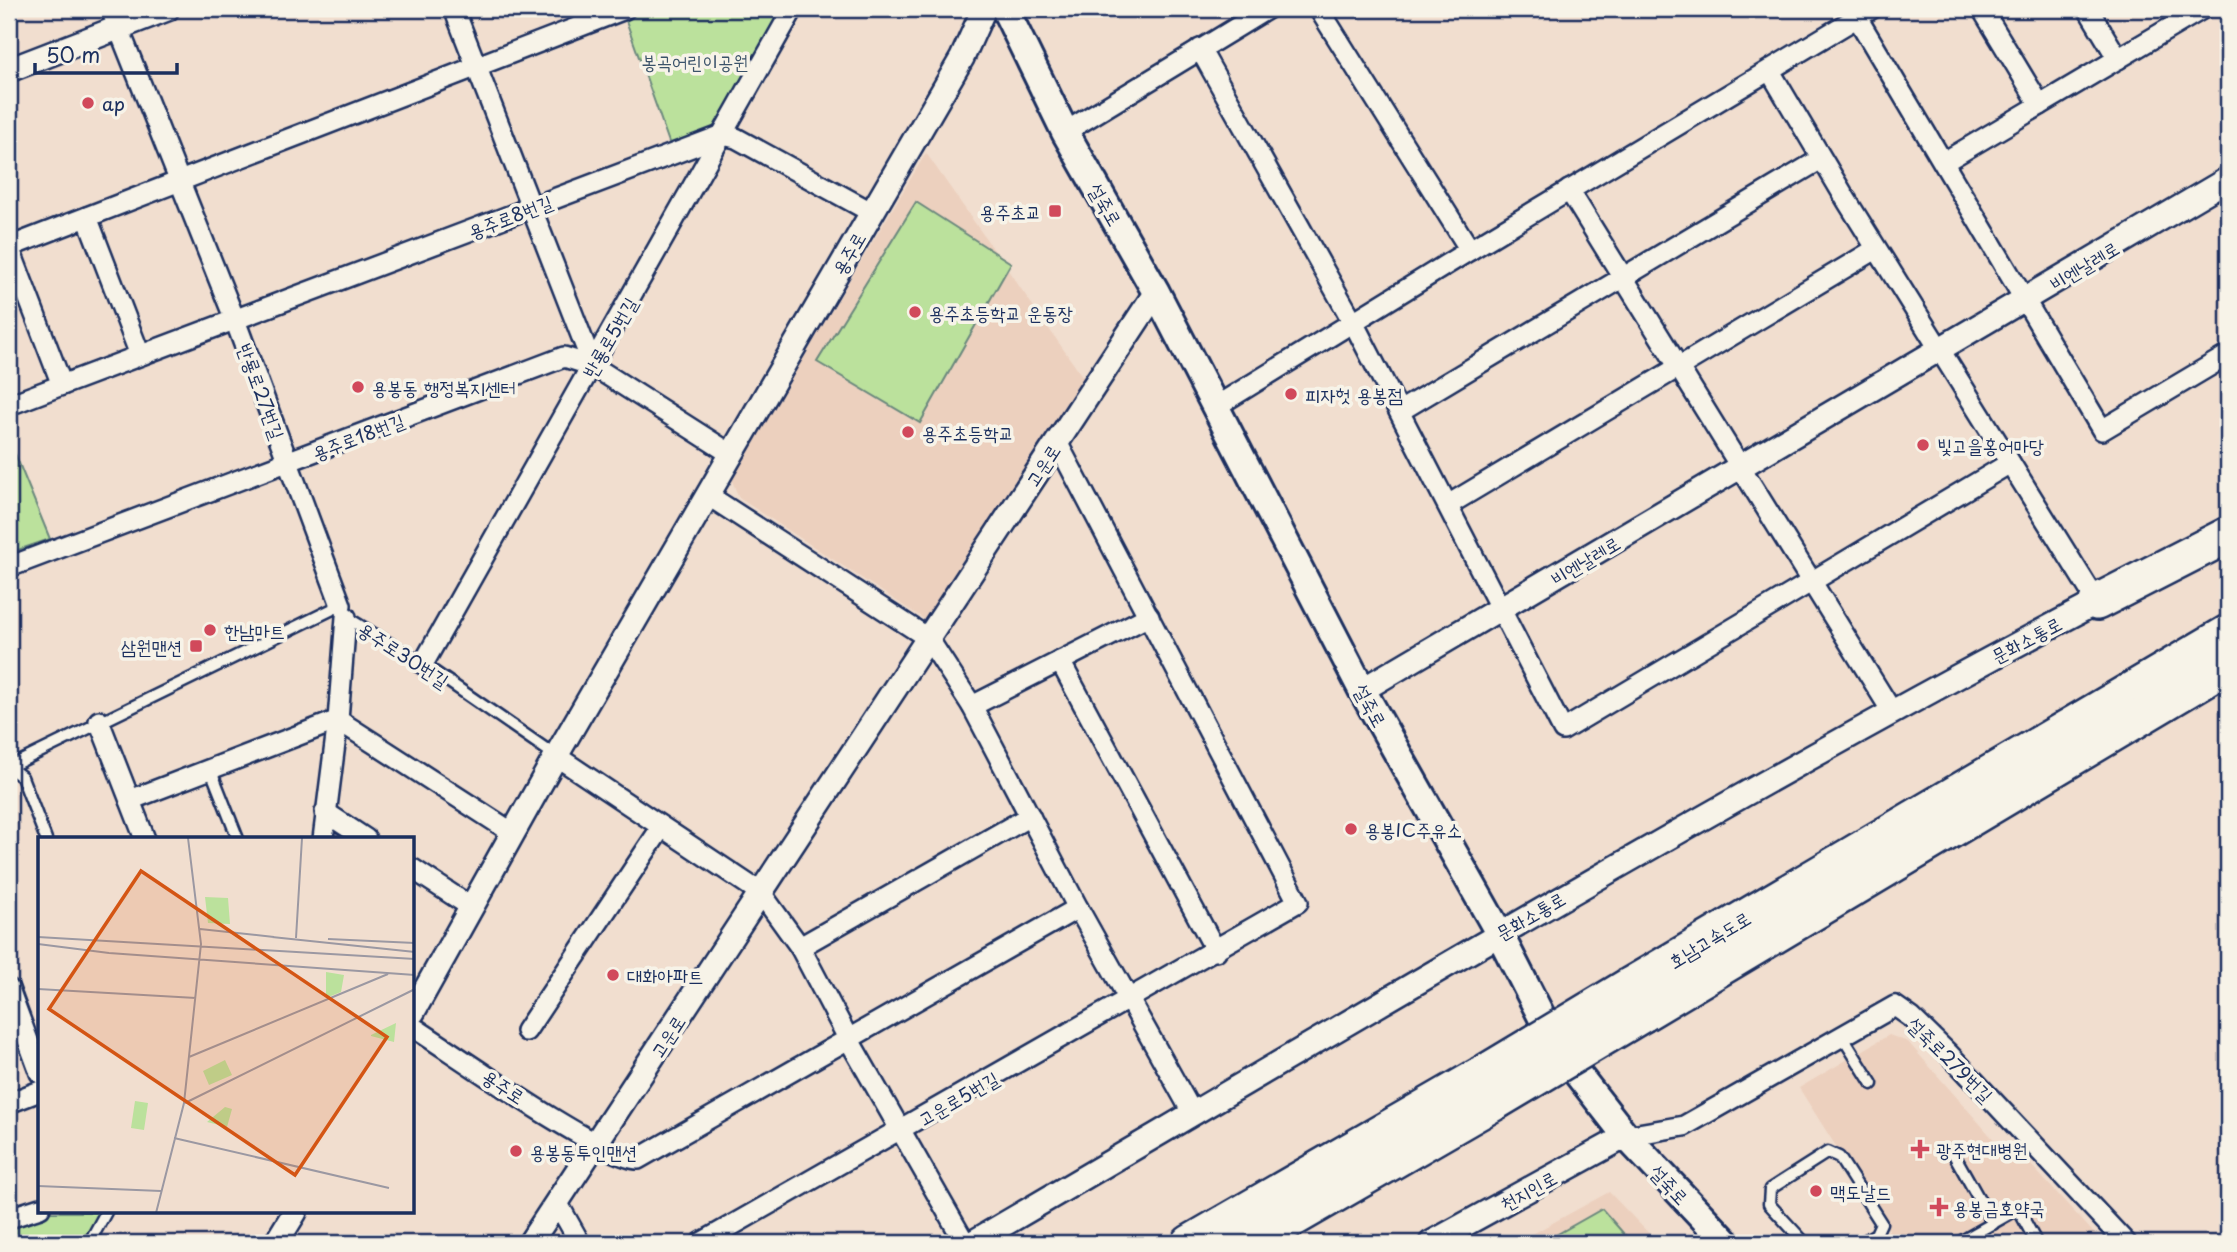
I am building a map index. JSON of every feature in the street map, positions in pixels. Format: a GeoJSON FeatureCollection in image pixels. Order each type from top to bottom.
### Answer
{"type":"FeatureCollection","features":[{"type":"Feature","properties":{"kind":"highway"},"geometry":{"type":"LineString","coordinates":[[2097,601],[2228,535]]}},
{"type":"Feature","properties":{"kind":"highway","name":"호남고속도로"},"geometry":{"type":"LineString","coordinates":[[1251,1243],[1489,1088],[1636,1000],[2228,632]]}},
{"type":"Feature","properties":{"kind":"highway","name":"호남고속도로"},"geometry":{"type":"LineString","coordinates":[[1636,1000],[2228,664]]}},
{"type":"Feature","properties":{"kind":"highway","name":"호남고속도로"},"geometry":{"type":"LineString","coordinates":[[1190,1243],[1489,1088]]}},
{"type":"Feature","properties":{"kind":"main road","name":"설죽로"},"geometry":{"type":"LineString","coordinates":[[1005,9],[1065,132],[1156,292],[1362,690],[1499,933],[1559,1049],[1626,1136],[1727,1243]]}},
{"type":"Feature","properties":{"kind":"street"},"geometry":{"type":"LineString","coordinates":[[9,70],[114,18],[167,9]]}},
{"type":"Feature","properties":{"kind":"street"},"geometry":{"type":"LineString","coordinates":[[454,9],[593,366]]}},
{"type":"Feature","properties":{"kind":"street"},"geometry":{"type":"LineString","coordinates":[[62,385],[9,247],[179,179],[625,9]]}},
{"type":"Feature","properties":{"kind":"street","name":"반룡로5번길"},"geometry":{"type":"LineString","coordinates":[[423,664],[793,9]]}},
{"type":"Feature","properties":{"kind":"street","name":"용주로"},"geometry":{"type":"LineString","coordinates":[[415,1008],[556,756],[962,58],[984,9]]}},
{"type":"Feature","properties":{"kind":"street"},"geometry":{"type":"LineString","coordinates":[[1065,132],[1267,9]]}},
{"type":"Feature","properties":{"kind":"street"},"geometry":{"type":"LineString","coordinates":[[1319,9],[1470,250]]}},
{"type":"Feature","properties":{"kind":"street"},"geometry":{"type":"LineString","coordinates":[[1982,9],[2040,105]]}},
{"type":"Feature","properties":{"kind":"street"},"geometry":{"type":"LineString","coordinates":[[2088,9],[2118,59]]}},
{"type":"Feature","properties":{"kind":"street"},"geometry":{"type":"LineString","coordinates":[[1944,162],[2202,9]]}},
{"type":"Feature","properties":{"kind":"street"},"geometry":{"type":"LineString","coordinates":[[1215,407],[1569,190],[1770,71],[1860,11],[1944,162],[2102,430],[2228,355]]}},
{"type":"Feature","properties":{"kind":"street","name":"반룡로27번길"},"geometry":{"type":"LineString","coordinates":[[114,18],[235,320],[343,611]]}},
{"type":"Feature","properties":{"kind":"street"},"geometry":{"type":"LineString","coordinates":[[1200,49],[1353,322],[1563,730],[2010,463]]}},
{"type":"Feature","properties":{"kind":"street"},"geometry":{"type":"LineString","coordinates":[[1770,71],[1821,159],[2097,601]]}},
{"type":"Feature","properties":{"kind":"street"},"geometry":{"type":"LineString","coordinates":[[723,135],[736,138],[871,212]]}},
{"type":"Feature","properties":{"kind":"street","name":"용주로8번길"},"geometry":{"type":"LineString","coordinates":[[9,405],[723,135]]}},
{"type":"Feature","properties":{"kind":"street"},"geometry":{"type":"LineString","coordinates":[[1400,411],[1821,159]]}},
{"type":"Feature","properties":{"kind":"street","name":"비엔날레로"},"geometry":{"type":"LineString","coordinates":[[1362,690],[2228,179]]}},
{"type":"Feature","properties":{"kind":"street"},"geometry":{"type":"LineString","coordinates":[[1569,190],[1891,710]]}},
{"type":"Feature","properties":{"kind":"street"},"geometry":{"type":"LineString","coordinates":[[87,217],[140,355]]}},
{"type":"Feature","properties":{"kind":"street"},"geometry":{"type":"LineString","coordinates":[[1448,505],[1877,249]]}},
{"type":"Feature","properties":{"kind":"street","name":"고운로"},"geometry":{"type":"LineString","coordinates":[[530,1243],[1156,292]]}},
{"type":"Feature","properties":{"kind":"street","name":"용주로18번길"},"geometry":{"type":"LineString","coordinates":[[9,567],[564,357],[593,366],[731,454]]}},
{"type":"Feature","properties":{"kind":"street","name":"고운로5번길"},"geometry":{"type":"LineString","coordinates":[[701,1243],[900,1132],[1298,902],[1057,442]]}},
{"type":"Feature","properties":{"kind":"street"},"geometry":{"type":"LineString","coordinates":[[709,496],[928,638],[972,706],[1079,908],[1193,1114]]}},
{"type":"Feature","properties":{"kind":"street","name":"문화소통로"},"geometry":{"type":"LineString","coordinates":[[972,1243],[1499,933],[1891,710],[2097,601]]}},
{"type":"Feature","properties":{"kind":"street"},"geometry":{"type":"LineString","coordinates":[[323,837],[338,720],[343,611]]}},
{"type":"Feature","properties":{"kind":"street"},"geometry":{"type":"LineString","coordinates":[[972,706],[1149,616]]}},
{"type":"Feature","properties":{"kind":"street"},"geometry":{"type":"LineString","coordinates":[[1060,661],[1216,951]]}},
{"type":"Feature","properties":{"kind":"street"},"geometry":{"type":"LineString","coordinates":[[130,800],[209,767],[338,720]]}},
{"type":"Feature","properties":{"kind":"street"},"geometry":{"type":"LineString","coordinates":[[338,720],[513,833]]}},
{"type":"Feature","properties":{"kind":"street"},"geometry":{"type":"LineString","coordinates":[[99,721],[144,837]]}},
{"type":"Feature","properties":{"kind":"street"},"geometry":{"type":"LineString","coordinates":[[556,756],[761,893],[800,947],[900,1132],[965,1243]]}},
{"type":"Feature","properties":{"kind":"street"},"geometry":{"type":"LineString","coordinates":[[325,812],[363,837]]}},
{"type":"Feature","properties":{"kind":"street"},"geometry":{"type":"LineString","coordinates":[[800,947],[1030,816]]}},
{"type":"Feature","properties":{"kind":"street"},"geometry":{"type":"LineString","coordinates":[[526,1031],[661,828]]}},
{"type":"Feature","properties":{"kind":"street"},"geometry":{"type":"LineString","coordinates":[[415,870],[471,907]]}},
{"type":"Feature","properties":{"kind":"street"},"geometry":{"type":"LineString","coordinates":[[596,1145],[629,1160],[638,1159],[1079,908]]}},
{"type":"Feature","properties":{"kind":"street"},"geometry":{"type":"LineString","coordinates":[[9,989],[38,1068]]}},
{"type":"Feature","properties":{"kind":"street","name":"설죽로279번길"},"geometry":{"type":"LineString","coordinates":[[1626,1136],[1684,1126],[1895,1006],[1912,1018],[2126,1243]]}},
{"type":"Feature","properties":{"kind":"street","name":"용주로"},"geometry":{"type":"LineString","coordinates":[[415,1028],[596,1145]]}},
{"type":"Feature","properties":{"kind":"street"},"geometry":{"type":"LineString","coordinates":[[9,1103],[38,1092]]}},
{"type":"Feature","properties":{"kind":"street","name":"천지인로"},"geometry":{"type":"LineString","coordinates":[[1431,1243],[1626,1136]]}},
{"type":"Feature","properties":{"kind":"street"},"geometry":{"type":"LineString","coordinates":[[556,1202],[580,1243]]}},
{"type":"Feature","properties":{"kind":"street"},"geometry":{"type":"LineString","coordinates":[[9,1218],[38,1209]]}},
{"type":"Feature","properties":{"kind":"street"},"geometry":{"type":"LineString","coordinates":[[276,1243],[294,1214]]}},
{"type":"Feature","properties":{"kind":"lane","name":"용주로30번길"},"geometry":{"type":"LineString","coordinates":[[45,837],[22,777],[9,766],[99,721],[343,611],[556,756]]}},
{"type":"Feature","properties":{"kind":"lane"},"geometry":{"type":"LineString","coordinates":[[209,767],[236,837]]}},
{"type":"Feature","properties":{"kind":"lane"},"geometry":{"type":"LineString","coordinates":[[1842,1036],[1872,1084]]}},
{"type":"Feature","properties":{"kind":"lane"},"geometry":{"type":"LineString","coordinates":[[1952,1151],[1993,1224]]}},
{"type":"Feature","properties":{"kind":"lane"},"geometry":{"type":"LineString","coordinates":[[1805,1243],[1769,1204],[1770,1189],[1828,1152],[1839,1157],[1881,1223],[1876,1234],[1861,1243]]}},
{"type":"Feature","properties":{"kind":"lane"},"geometry":{"type":"LineString","coordinates":[[1958,1243],[2018,1209],[2035,1240]]}},
{"type":"Feature","properties":{"kind":"lane"},"geometry":{"type":"LineString","coordinates":[[89,1243],[106,1214]]}},
{"type":"Feature","properties":{"kind":"shaded area","name":"용주초등학교"},"geometry":{"type":"Polygon","coordinates":[[[926,153],[1089,386],[930,623],[739,498],[731,478],[926,153]]]}},
{"type":"Feature","properties":{"kind":"shaded area","name":"광주현대병원"},"geometry":{"type":"Polygon","coordinates":[[[1889,1035],[1908,1042],[2017,1166],[2031,1165],[2103,1243],[1868,1243],[1889,1230],[1799,1088],[1889,1035]]]}},
{"type":"Feature","properties":{"kind":"shaded area"},"geometry":{"type":"Polygon","coordinates":[[[1609,1192],[1658,1243],[1516,1243],[1609,1192]]]}},
{"type":"Feature","properties":{"kind":"green space","name":"봉곡어린이공원"},"geometry":{"type":"Polygon","coordinates":[[[633,9],[782,9],[717,131],[671,148],[623,12],[633,9]]]}},
{"type":"Feature","properties":{"kind":"green space","name":"용주초등학교 운동장"},"geometry":{"type":"Polygon","coordinates":[[[916,202],[1011,263],[920,423],[817,362],[916,202]]]}},
{"type":"Feature","properties":{"kind":"green space"},"geometry":{"type":"Polygon","coordinates":[[[9,439],[50,539],[9,553],[9,439]]]}},
{"type":"Feature","properties":{"kind":"green space"},"geometry":{"type":"Polygon","coordinates":[[[1602,1209],[1632,1243],[1542,1243],[1602,1209]]]}},
{"type":"Feature","properties":{"kind":"green space"},"geometry":{"type":"Polygon","coordinates":[[[38,1214],[101,1214],[84,1243],[9,1243],[9,1223],[38,1214]]]}},
{"type":"Feature","properties":{"kind":"place","name":"ap"},"geometry":{"type":"Point","coordinates":[88,103]}},
{"type":"Feature","properties":{"kind":"place","name":"용주초교"},"geometry":{"type":"Point","coordinates":[1055,211]}},
{"type":"Feature","properties":{"kind":"place","name":"용주초등학교 운동장"},"geometry":{"type":"Point","coordinates":[915,312]}},
{"type":"Feature","properties":{"kind":"place","name":"용봉동 행정복지센터"},"geometry":{"type":"Point","coordinates":[358,387]}},
{"type":"Feature","properties":{"kind":"place","name":"피자헛 용봉점"},"geometry":{"type":"Point","coordinates":[1291,394]}},
{"type":"Feature","properties":{"kind":"place","name":"용주초등학교"},"geometry":{"type":"Point","coordinates":[908,432]}},
{"type":"Feature","properties":{"kind":"place","name":"빛고을홍어마당"},"geometry":{"type":"Point","coordinates":[1923,445]}},
{"type":"Feature","properties":{"kind":"place","name":"한남마트"},"geometry":{"type":"Point","coordinates":[210,630]}},
{"type":"Feature","properties":{"kind":"place","name":"삼원맨션"},"geometry":{"type":"Point","coordinates":[196,646]}},
{"type":"Feature","properties":{"kind":"place","name":"용봉IC주유소"},"geometry":{"type":"Point","coordinates":[1351,829]}},
{"type":"Feature","properties":{"kind":"place","name":"대화아파트"},"geometry":{"type":"Point","coordinates":[613,975]}},
{"type":"Feature","properties":{"kind":"place","name":"광주현대병원"},"geometry":{"type":"Point","coordinates":[1920,1149]}},
{"type":"Feature","properties":{"kind":"place","name":"용봉동투인맨션"},"geometry":{"type":"Point","coordinates":[516,1151]}},
{"type":"Feature","properties":{"kind":"place","name":"맥도날드"},"geometry":{"type":"Point","coordinates":[1816,1191]}},
{"type":"Feature","properties":{"kind":"place","name":"용봉금호약국"},"geometry":{"type":"Point","coordinates":[1939,1207]}}]}
